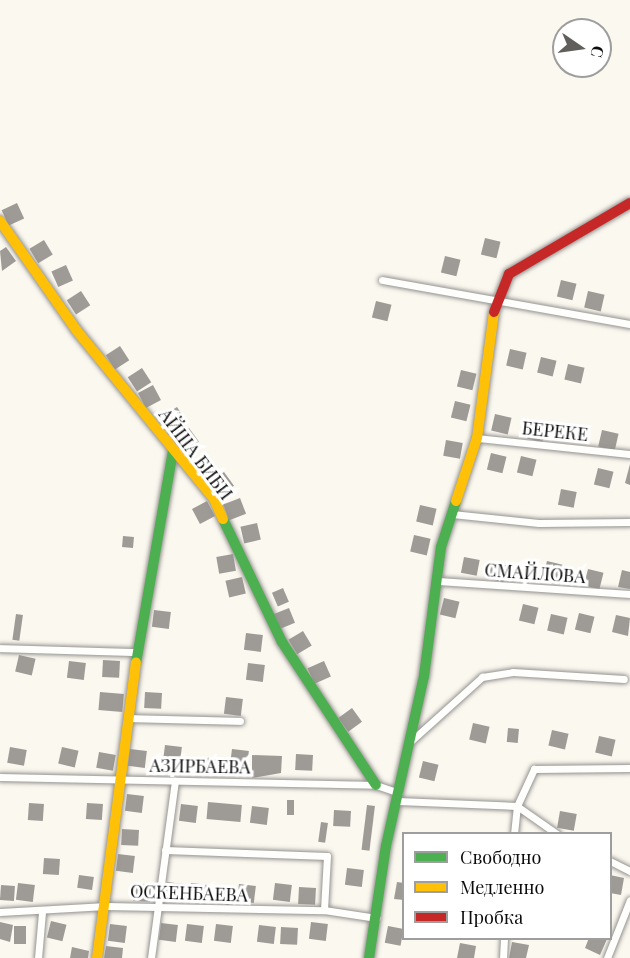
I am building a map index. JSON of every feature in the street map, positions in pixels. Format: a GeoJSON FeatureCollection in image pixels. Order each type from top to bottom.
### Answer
{"type":"FeatureCollection","features":[{"type":"Feature","properties":{"kind":"street"},"geometry":{"type":"LineString","coordinates":[[369,958],[438,581],[452,514],[477,438],[495,302],[509,274],[630,203]]}},
{"type":"Feature","properties":{"kind":"street","name":"АЙША БИБИ"},"geometry":{"type":"LineString","coordinates":[[0,221],[77,331],[214,499],[282,642],[376,785]]}},
{"type":"Feature","properties":{"kind":"street"},"geometry":{"type":"LineString","coordinates":[[382,280],[495,302],[630,324]]}},
{"type":"Feature","properties":{"kind":"street","name":"БЕРЕКЕ"},"geometry":{"type":"LineString","coordinates":[[477,438],[630,454]]}},
{"type":"Feature","properties":{"kind":"street"},"geometry":{"type":"LineString","coordinates":[[96,958],[106,906],[136,652],[173,450]]}},
{"type":"Feature","properties":{"kind":"street"},"geometry":{"type":"LineString","coordinates":[[452,514],[539,523],[630,522]]}},
{"type":"Feature","properties":{"kind":"street","name":"СМАЙЛОВА"},"geometry":{"type":"LineString","coordinates":[[438,581],[630,594]]}},
{"type":"Feature","properties":{"kind":"street"},"geometry":{"type":"LineString","coordinates":[[0,648],[136,652]]}},
{"type":"Feature","properties":{"kind":"street"},"geometry":{"type":"LineString","coordinates":[[409,743],[482,678],[513,672],[624,679]]}},
{"type":"Feature","properties":{"kind":"street"},"geometry":{"type":"LineString","coordinates":[[129,718],[240,721]]}},
{"type":"Feature","properties":{"kind":"street"},"geometry":{"type":"LineString","coordinates":[[514,832],[517,806],[524,786],[534,769],[630,768]]}},
{"type":"Feature","properties":{"kind":"street","name":"АЗИРБАЕВА"},"geometry":{"type":"LineString","coordinates":[[0,777],[376,785],[398,797],[517,806]]}},
{"type":"Feature","properties":{"kind":"street"},"geometry":{"type":"LineString","coordinates":[[151,958],[155,908],[175,781]]}},
{"type":"Feature","properties":{"kind":"street"},"geometry":{"type":"LineString","coordinates":[[517,806],[554,832]]}},
{"type":"Feature","properties":{"kind":"street"},"geometry":{"type":"LineString","coordinates":[[165,850],[327,856],[324,910]]}},
{"type":"Feature","properties":{"kind":"street"},"geometry":{"type":"LineString","coordinates":[[612,862],[630,871]]}},
{"type":"Feature","properties":{"kind":"street"},"geometry":{"type":"LineString","coordinates":[[610,957],[630,900]]}},
{"type":"Feature","properties":{"kind":"street","name":"ОСКЕНБАЕВА"},"geometry":{"type":"LineString","coordinates":[[0,912],[42,912],[106,906],[324,910],[376,918]]}},
{"type":"Feature","properties":{"kind":"street"},"geometry":{"type":"LineString","coordinates":[[38,958],[42,912]]}},
{"type":"Feature","properties":{"kind":"street"},"geometry":{"type":"LineString","coordinates":[[503,958],[504,940]]}},
{"type":"Feature","properties":{"kind":"building"},"geometry":{"type":"Polygon","coordinates":[[[17,203],[24,218],[9,226],[2,210],[17,203]]]}},
{"type":"Feature","properties":{"kind":"building"},"geometry":{"type":"Polygon","coordinates":[[[485,238],[501,242],[496,258],[481,254],[485,238]]]}},
{"type":"Feature","properties":{"kind":"building"},"geometry":{"type":"Polygon","coordinates":[[[44,240],[53,255],[38,263],[29,249],[44,240]]]}},
{"type":"Feature","properties":{"kind":"building"},"geometry":{"type":"Polygon","coordinates":[[[6,247],[16,261],[2,271],[0,251],[6,247]]]}},
{"type":"Feature","properties":{"kind":"building"},"geometry":{"type":"Polygon","coordinates":[[[445,256],[461,260],[456,276],[441,272],[445,256]]]}},
{"type":"Feature","properties":{"kind":"building"},"geometry":{"type":"Polygon","coordinates":[[[66,265],[73,281],[58,287],[51,272],[66,265]]]}},
{"type":"Feature","properties":{"kind":"building"},"geometry":{"type":"Polygon","coordinates":[[[561,280],[577,284],[572,300],[557,296],[561,280]]]}},
{"type":"Feature","properties":{"kind":"building"},"geometry":{"type":"Polygon","coordinates":[[[81,291],[90,305],[76,315],[67,300],[81,291]]]}},
{"type":"Feature","properties":{"kind":"building"},"geometry":{"type":"Polygon","coordinates":[[[588,291],[605,295],[601,311],[584,308],[588,291]]]}},
{"type":"Feature","properties":{"kind":"building"},"geometry":{"type":"Polygon","coordinates":[[[376,301],[392,305],[387,321],[372,317],[376,301]]]}},
{"type":"Feature","properties":{"kind":"building"},"geometry":{"type":"Polygon","coordinates":[[[120,346],[129,360],[115,370],[106,355],[120,346]]]}},
{"type":"Feature","properties":{"kind":"building"},"geometry":{"type":"Polygon","coordinates":[[[510,349],[527,353],[523,369],[506,366],[510,349]]]}},
{"type":"Feature","properties":{"kind":"building"},"geometry":{"type":"Polygon","coordinates":[[[541,357],[557,361],[553,376],[537,373],[541,357]]]}},
{"type":"Feature","properties":{"kind":"building"},"geometry":{"type":"Polygon","coordinates":[[[568,364],[585,368],[581,383],[564,380],[568,364]]]}},
{"type":"Feature","properties":{"kind":"building"},"geometry":{"type":"Polygon","coordinates":[[[142,368],[151,382],[137,392],[128,377],[142,368]]]}},
{"type":"Feature","properties":{"kind":"building"},"geometry":{"type":"Polygon","coordinates":[[[461,370],[477,374],[472,390],[457,386],[461,370]]]}},
{"type":"Feature","properties":{"kind":"building"},"geometry":{"type":"Polygon","coordinates":[[[153,385],[161,400],[146,408],[138,393],[153,385]]]}},
{"type":"Feature","properties":{"kind":"building"},"geometry":{"type":"Polygon","coordinates":[[[455,401],[471,405],[466,421],[451,417],[455,401]]]}},
{"type":"Feature","properties":{"kind":"building"},"geometry":{"type":"Polygon","coordinates":[[[177,407],[186,421],[172,431],[163,416],[177,407]]]}},
{"type":"Feature","properties":{"kind":"building"},"geometry":{"type":"Polygon","coordinates":[[[495,414],[512,418],[508,434],[491,431],[495,414]]]}},
{"type":"Feature","properties":{"kind":"building"},"geometry":{"type":"Polygon","coordinates":[[[531,422],[547,426],[542,442],[527,438],[531,422]]]}},
{"type":"Feature","properties":{"kind":"building"},"geometry":{"type":"Polygon","coordinates":[[[189,428],[199,442],[185,452],[175,438],[189,428]]]}},
{"type":"Feature","properties":{"kind":"building"},"geometry":{"type":"Polygon","coordinates":[[[602,430],[619,434],[615,450],[598,447],[602,430]]]}},
{"type":"Feature","properties":{"kind":"building"},"geometry":{"type":"Polygon","coordinates":[[[446,440],[463,443],[460,459],[443,456],[446,440]]]}},
{"type":"Feature","properties":{"kind":"building"},"geometry":{"type":"Polygon","coordinates":[[[491,453],[507,457],[502,473],[487,469],[491,453]]]}},
{"type":"Feature","properties":{"kind":"building"},"geometry":{"type":"Polygon","coordinates":[[[521,456],[537,460],[532,476],[517,472],[521,456]]]}},
{"type":"Feature","properties":{"kind":"building"},"geometry":{"type":"Polygon","coordinates":[[[630,464],[630,485],[625,483],[630,464]]]}},
{"type":"Feature","properties":{"kind":"building"},"geometry":{"type":"Polygon","coordinates":[[[598,468],[614,472],[609,488],[594,484],[598,468]]]}},
{"type":"Feature","properties":{"kind":"building"},"geometry":{"type":"Polygon","coordinates":[[[224,472],[234,486],[220,496],[210,482],[224,472]]]}},
{"type":"Feature","properties":{"kind":"building"},"geometry":{"type":"Polygon","coordinates":[[[561,489],[577,492],[574,508],[558,505],[561,489]]]}},
{"type":"Feature","properties":{"kind":"building"},"geometry":{"type":"Polygon","coordinates":[[[240,498],[246,514],[229,520],[223,504],[240,498]]]}},
{"type":"Feature","properties":{"kind":"building"},"geometry":{"type":"Polygon","coordinates":[[[207,501],[215,516],[200,524],[192,509],[207,501]]]}},
{"type":"Feature","properties":{"kind":"building"},"geometry":{"type":"Polygon","coordinates":[[[420,505],[437,509],[433,525],[416,522],[420,505]]]}},
{"type":"Feature","properties":{"kind":"building"},"geometry":{"type":"Polygon","coordinates":[[[257,523],[261,540],[244,543],[240,527],[257,523]]]}},
{"type":"Feature","properties":{"kind":"building"},"geometry":{"type":"Polygon","coordinates":[[[414,535],[431,539],[427,555],[410,552],[414,535]]]}},
{"type":"Feature","properties":{"kind":"building"},"geometry":{"type":"Polygon","coordinates":[[[123,536],[134,537],[133,548],[122,547],[123,536]]]}},
{"type":"Feature","properties":{"kind":"building"},"geometry":{"type":"Polygon","coordinates":[[[233,554],[236,571],[219,574],[216,557],[233,554]]]}},
{"type":"Feature","properties":{"kind":"building"},"geometry":{"type":"Polygon","coordinates":[[[464,557],[480,560],[477,576],[461,573],[464,557]]]}},
{"type":"Feature","properties":{"kind":"building"},"geometry":{"type":"Polygon","coordinates":[[[547,561],[563,565],[559,580],[543,577],[547,561]]]}},
{"type":"Feature","properties":{"kind":"building"},"geometry":{"type":"Polygon","coordinates":[[[492,562],[508,566],[503,582],[488,578],[492,562]]]}},
{"type":"Feature","properties":{"kind":"building"},"geometry":{"type":"Polygon","coordinates":[[[588,569],[604,573],[599,589],[584,585],[588,569]]]}},
{"type":"Feature","properties":{"kind":"building"},"geometry":{"type":"Polygon","coordinates":[[[622,570],[630,572],[630,589],[618,587],[622,570]]]}},
{"type":"Feature","properties":{"kind":"building"},"geometry":{"type":"Polygon","coordinates":[[[242,577],[246,594],[229,597],[225,581],[242,577]]]}},
{"type":"Feature","properties":{"kind":"building"},"geometry":{"type":"Polygon","coordinates":[[[283,588],[289,602],[278,606],[272,593],[283,588]]]}},
{"type":"Feature","properties":{"kind":"building"},"geometry":{"type":"Polygon","coordinates":[[[444,598],[460,602],[455,618],[440,614],[444,598]]]}},
{"type":"Feature","properties":{"kind":"building"},"geometry":{"type":"Polygon","coordinates":[[[523,604],[539,608],[534,624],[519,620],[523,604]]]}},
{"type":"Feature","properties":{"kind":"building"},"geometry":{"type":"Polygon","coordinates":[[[289,608],[295,623],[279,629],[273,614],[289,608]]]}},
{"type":"Feature","properties":{"kind":"building"},"geometry":{"type":"Polygon","coordinates":[[[154,610],[171,612],[169,629],[152,627],[154,610]]]}},
{"type":"Feature","properties":{"kind":"building"},"geometry":{"type":"Polygon","coordinates":[[[579,613],[595,617],[590,633],[575,629],[579,613]]]}},
{"type":"Feature","properties":{"kind":"building"},"geometry":{"type":"Polygon","coordinates":[[[16,614],[23,615],[19,641],[12,640],[16,614]]]}},
{"type":"Feature","properties":{"kind":"building"},"geometry":{"type":"Polygon","coordinates":[[[551,614],[568,618],[564,634],[547,631],[551,614]]]}},
{"type":"Feature","properties":{"kind":"building"},"geometry":{"type":"Polygon","coordinates":[[[616,615],[630,618],[628,636],[612,632],[616,615]]]}},
{"type":"Feature","properties":{"kind":"building"},"geometry":{"type":"Polygon","coordinates":[[[303,631],[312,646],[297,654],[288,640],[303,631]]]}},
{"type":"Feature","properties":{"kind":"building"},"geometry":{"type":"Polygon","coordinates":[[[246,633],[263,635],[261,652],[244,650],[246,633]]]}},
{"type":"Feature","properties":{"kind":"building"},"geometry":{"type":"Polygon","coordinates":[[[19,655],[36,659],[32,675],[15,672],[19,655]]]}},
{"type":"Feature","properties":{"kind":"building"},"geometry":{"type":"Polygon","coordinates":[[[103,660],[120,661],[119,678],[102,677],[103,660]]]}},
{"type":"Feature","properties":{"kind":"building"},"geometry":{"type":"Polygon","coordinates":[[[69,661],[86,663],[84,680],[67,678],[69,661]]]}},
{"type":"Feature","properties":{"kind":"building"},"geometry":{"type":"Polygon","coordinates":[[[324,661],[331,677],[314,684],[308,668],[324,661]]]}},
{"type":"Feature","properties":{"kind":"building"},"geometry":{"type":"Polygon","coordinates":[[[248,663],[265,665],[263,682],[246,680],[248,663]]]}},
{"type":"Feature","properties":{"kind":"building"},"geometry":{"type":"Polygon","coordinates":[[[100,692],[124,694],[122,712],[98,710],[100,692]]]}},
{"type":"Feature","properties":{"kind":"building"},"geometry":{"type":"Polygon","coordinates":[[[145,692],[162,693],[161,709],[144,708],[145,692]]]}},
{"type":"Feature","properties":{"kind":"building"},"geometry":{"type":"Polygon","coordinates":[[[226,697],[243,699],[241,716],[224,714],[226,697]]]}},
{"type":"Feature","properties":{"kind":"building"},"geometry":{"type":"Polygon","coordinates":[[[352,708],[362,722],[348,732],[338,718],[352,708]]]}},
{"type":"Feature","properties":{"kind":"building"},"geometry":{"type":"Polygon","coordinates":[[[473,723],[490,727],[486,743],[469,740],[473,723]]]}},
{"type":"Feature","properties":{"kind":"building"},"geometry":{"type":"Polygon","coordinates":[[[508,728],[519,729],[518,743],[507,742],[508,728]]]}},
{"type":"Feature","properties":{"kind":"building"},"geometry":{"type":"Polygon","coordinates":[[[552,730],[569,734],[565,749],[548,746],[552,730]]]}},
{"type":"Feature","properties":{"kind":"building"},"geometry":{"type":"Polygon","coordinates":[[[599,736],[616,740],[612,756],[595,753],[599,736]]]}},
{"type":"Feature","properties":{"kind":"building"},"geometry":{"type":"Polygon","coordinates":[[[165,745],[182,747],[180,764],[163,762],[165,745]]]}},
{"type":"Feature","properties":{"kind":"building"},"geometry":{"type":"Polygon","coordinates":[[[10,747],[27,750],[24,766],[7,763],[10,747]]]}},
{"type":"Feature","properties":{"kind":"building"},"geometry":{"type":"Polygon","coordinates":[[[62,747],[79,751],[75,767],[58,764],[62,747]]]}},
{"type":"Feature","properties":{"kind":"building"},"geometry":{"type":"Polygon","coordinates":[[[130,749],[147,751],[145,768],[128,766],[130,749]]]}},
{"type":"Feature","properties":{"kind":"building"},"geometry":{"type":"Polygon","coordinates":[[[232,749],[249,751],[247,768],[230,766],[232,749]]]}},
{"type":"Feature","properties":{"kind":"building"},"geometry":{"type":"Polygon","coordinates":[[[99,752],[116,755],[113,771],[96,768],[99,752]]]}},
{"type":"Feature","properties":{"kind":"building"},"geometry":{"type":"Polygon","coordinates":[[[296,754],[313,755],[312,771],[295,770],[296,754]]]}},
{"type":"Feature","properties":{"kind":"building"},"geometry":{"type":"Polygon","coordinates":[[[252,755],[282,756],[281,773],[252,778],[252,755]]]}},
{"type":"Feature","properties":{"kind":"building"},"geometry":{"type":"Polygon","coordinates":[[[203,757],[221,759],[219,776],[201,774],[203,757]]]}},
{"type":"Feature","properties":{"kind":"building"},"geometry":{"type":"Polygon","coordinates":[[[423,761],[439,765],[434,781],[419,777],[423,761]]]}},
{"type":"Feature","properties":{"kind":"building"},"geometry":{"type":"Polygon","coordinates":[[[127,794],[144,796],[142,813],[125,811],[127,794]]]}},
{"type":"Feature","properties":{"kind":"building"},"geometry":{"type":"Polygon","coordinates":[[[287,800],[294,800],[294,815],[287,815],[287,800]]]}},
{"type":"Feature","properties":{"kind":"building"},"geometry":{"type":"Polygon","coordinates":[[[208,802],[242,805],[240,822],[207,819],[208,802]]]}},
{"type":"Feature","properties":{"kind":"building"},"geometry":{"type":"Polygon","coordinates":[[[29,803],[44,804],[43,821],[28,820],[29,803]]]}},
{"type":"Feature","properties":{"kind":"building"},"geometry":{"type":"Polygon","coordinates":[[[87,803],[103,804],[102,820],[86,819],[87,803]]]}},
{"type":"Feature","properties":{"kind":"building"},"geometry":{"type":"Polygon","coordinates":[[[181,804],[198,806],[196,823],[179,821],[181,804]]]}},
{"type":"Feature","properties":{"kind":"building"},"geometry":{"type":"Polygon","coordinates":[[[367,805],[375,806],[369,851],[362,850],[367,805]]]}},
{"type":"Feature","properties":{"kind":"building"},"geometry":{"type":"Polygon","coordinates":[[[252,806],[269,808],[267,825],[250,823],[252,806]]]}},
{"type":"Feature","properties":{"kind":"building"},"geometry":{"type":"Polygon","coordinates":[[[334,810],[351,811],[350,827],[333,826],[334,810]]]}},
{"type":"Feature","properties":{"kind":"building"},"geometry":{"type":"Polygon","coordinates":[[[560,811],[577,814],[574,831],[557,828],[560,811]]]}},
{"type":"Feature","properties":{"kind":"building"},"geometry":{"type":"Polygon","coordinates":[[[321,822],[328,823],[325,843],[318,842],[321,822]]]}},
{"type":"Feature","properties":{"kind":"building"},"geometry":{"type":"Polygon","coordinates":[[[122,829],[139,830],[138,846],[121,845],[122,829]]]}},
{"type":"Feature","properties":{"kind":"building"},"geometry":{"type":"Polygon","coordinates":[[[118,854],[135,856],[133,873],[116,871],[118,854]]]}},
{"type":"Feature","properties":{"kind":"building"},"geometry":{"type":"Polygon","coordinates":[[[44,858],[60,859],[59,875],[43,874],[44,858]]]}},
{"type":"Feature","properties":{"kind":"building"},"geometry":{"type":"Polygon","coordinates":[[[347,868],[364,870],[362,887],[345,885],[347,868]]]}},
{"type":"Feature","properties":{"kind":"building"},"geometry":{"type":"Polygon","coordinates":[[[79,875],[94,877],[92,890],[77,888],[79,875]]]}},
{"type":"Feature","properties":{"kind":"building"},"geometry":{"type":"Polygon","coordinates":[[[612,875],[624,878],[621,895],[612,893],[612,875]]]}},
{"type":"Feature","properties":{"kind":"building"},"geometry":{"type":"Polygon","coordinates":[[[167,882],[184,884],[182,901],[165,899],[167,882]]]}},
{"type":"Feature","properties":{"kind":"building"},"geometry":{"type":"Polygon","coordinates":[[[397,882],[402,883],[402,900],[394,899],[397,882]]]}},
{"type":"Feature","properties":{"kind":"building"},"geometry":{"type":"Polygon","coordinates":[[[18,883],[35,885],[33,902],[16,900],[18,883]]]}},
{"type":"Feature","properties":{"kind":"building"},"geometry":{"type":"Polygon","coordinates":[[[191,883],[208,885],[206,902],[189,900],[191,883]]]}},
{"type":"Feature","properties":{"kind":"building"},"geometry":{"type":"Polygon","coordinates":[[[275,883],[292,885],[290,902],[273,900],[275,883]]]}},
{"type":"Feature","properties":{"kind":"building"},"geometry":{"type":"Polygon","coordinates":[[[134,884],[151,885],[150,902],[133,901],[134,884]]]}},
{"type":"Feature","properties":{"kind":"building"},"geometry":{"type":"Polygon","coordinates":[[[239,884],[256,886],[254,903],[237,901],[239,884]]]}},
{"type":"Feature","properties":{"kind":"building"},"geometry":{"type":"Polygon","coordinates":[[[1,885],[15,886],[14,901],[0,900],[1,885]]]}},
{"type":"Feature","properties":{"kind":"building"},"geometry":{"type":"Polygon","coordinates":[[[214,886],[231,888],[229,905],[212,903],[214,886]]]}},
{"type":"Feature","properties":{"kind":"building"},"geometry":{"type":"Polygon","coordinates":[[[299,887],[316,888],[315,905],[298,904],[299,887]]]}},
{"type":"Feature","properties":{"kind":"building"},"geometry":{"type":"Polygon","coordinates":[[[51,921],[67,925],[62,941],[47,937],[51,921]]]}},
{"type":"Feature","properties":{"kind":"building"},"geometry":{"type":"Polygon","coordinates":[[[0,922],[13,925],[10,942],[0,939],[0,922]]]}},
{"type":"Feature","properties":{"kind":"building"},"geometry":{"type":"Polygon","coordinates":[[[311,922],[328,924],[326,941],[309,939],[311,922]]]}},
{"type":"Feature","properties":{"kind":"building"},"geometry":{"type":"Polygon","coordinates":[[[161,923],[178,925],[176,942],[159,940],[161,923]]]}},
{"type":"Feature","properties":{"kind":"building"},"geometry":{"type":"Polygon","coordinates":[[[110,924],[127,926],[125,943],[108,941],[110,924]]]}},
{"type":"Feature","properties":{"kind":"building"},"geometry":{"type":"Polygon","coordinates":[[[187,924],[204,926],[202,943],[185,941],[187,924]]]}},
{"type":"Feature","properties":{"kind":"building"},"geometry":{"type":"Polygon","coordinates":[[[216,924],[233,926],[231,943],[214,941],[216,924]]]}},
{"type":"Feature","properties":{"kind":"building"},"geometry":{"type":"Polygon","coordinates":[[[259,925],[276,927],[274,944],[257,942],[259,925]]]}},
{"type":"Feature","properties":{"kind":"building"},"geometry":{"type":"Polygon","coordinates":[[[14,926],[26,926],[26,944],[14,944],[14,926]]]}},
{"type":"Feature","properties":{"kind":"building"},"geometry":{"type":"Polygon","coordinates":[[[388,926],[402,929],[400,946],[385,943],[388,926]]]}},
{"type":"Feature","properties":{"kind":"building"},"geometry":{"type":"Polygon","coordinates":[[[281,927],[298,928],[297,945],[280,944],[281,927]]]}},
{"type":"Feature","properties":{"kind":"building"},"geometry":{"type":"Polygon","coordinates":[[[588,940],[607,940],[600,955],[585,948],[588,940]]]}},
{"type":"Feature","properties":{"kind":"building"},"geometry":{"type":"Polygon","coordinates":[[[512,942],[529,945],[526,958],[509,958],[512,942]]]}},
{"type":"Feature","properties":{"kind":"building"},"geometry":{"type":"Polygon","coordinates":[[[460,943],[476,946],[474,958],[457,958],[460,943]]]}},
{"type":"Feature","properties":{"kind":"building"},"geometry":{"type":"Polygon","coordinates":[[[106,946],[123,948],[122,958],[104,958],[106,946]]]}},
{"type":"Feature","properties":{"kind":"building"},"geometry":{"type":"Polygon","coordinates":[[[72,947],[89,951],[88,958],[70,958],[72,947]]]}},
{"type":"Feature","properties":{"kind":"traffic: fast"},"geometry":{"type":"LineString","coordinates":[[136,663],[173,450]]}},
{"type":"Feature","properties":{"kind":"traffic: fast"},"geometry":{"type":"LineString","coordinates":[[369,958],[386,846],[424,676],[441,547],[456,501]]}},
{"type":"Feature","properties":{"kind":"traffic: fast"},"geometry":{"type":"LineString","coordinates":[[223,519],[282,642],[376,785]]}},
{"type":"Feature","properties":{"kind":"traffic: slow"},"geometry":{"type":"LineString","coordinates":[[0,221],[77,331],[214,499],[223,519]]}},
{"type":"Feature","properties":{"kind":"traffic: slow"},"geometry":{"type":"LineString","coordinates":[[456,501],[477,438],[494,312]]}},
{"type":"Feature","properties":{"kind":"traffic: slow"},"geometry":{"type":"LineString","coordinates":[[97,958],[136,663]]}},
{"type":"Feature","properties":{"kind":"traffic: jam"},"geometry":{"type":"LineString","coordinates":[[494,312],[509,274],[630,203]]}}]}
